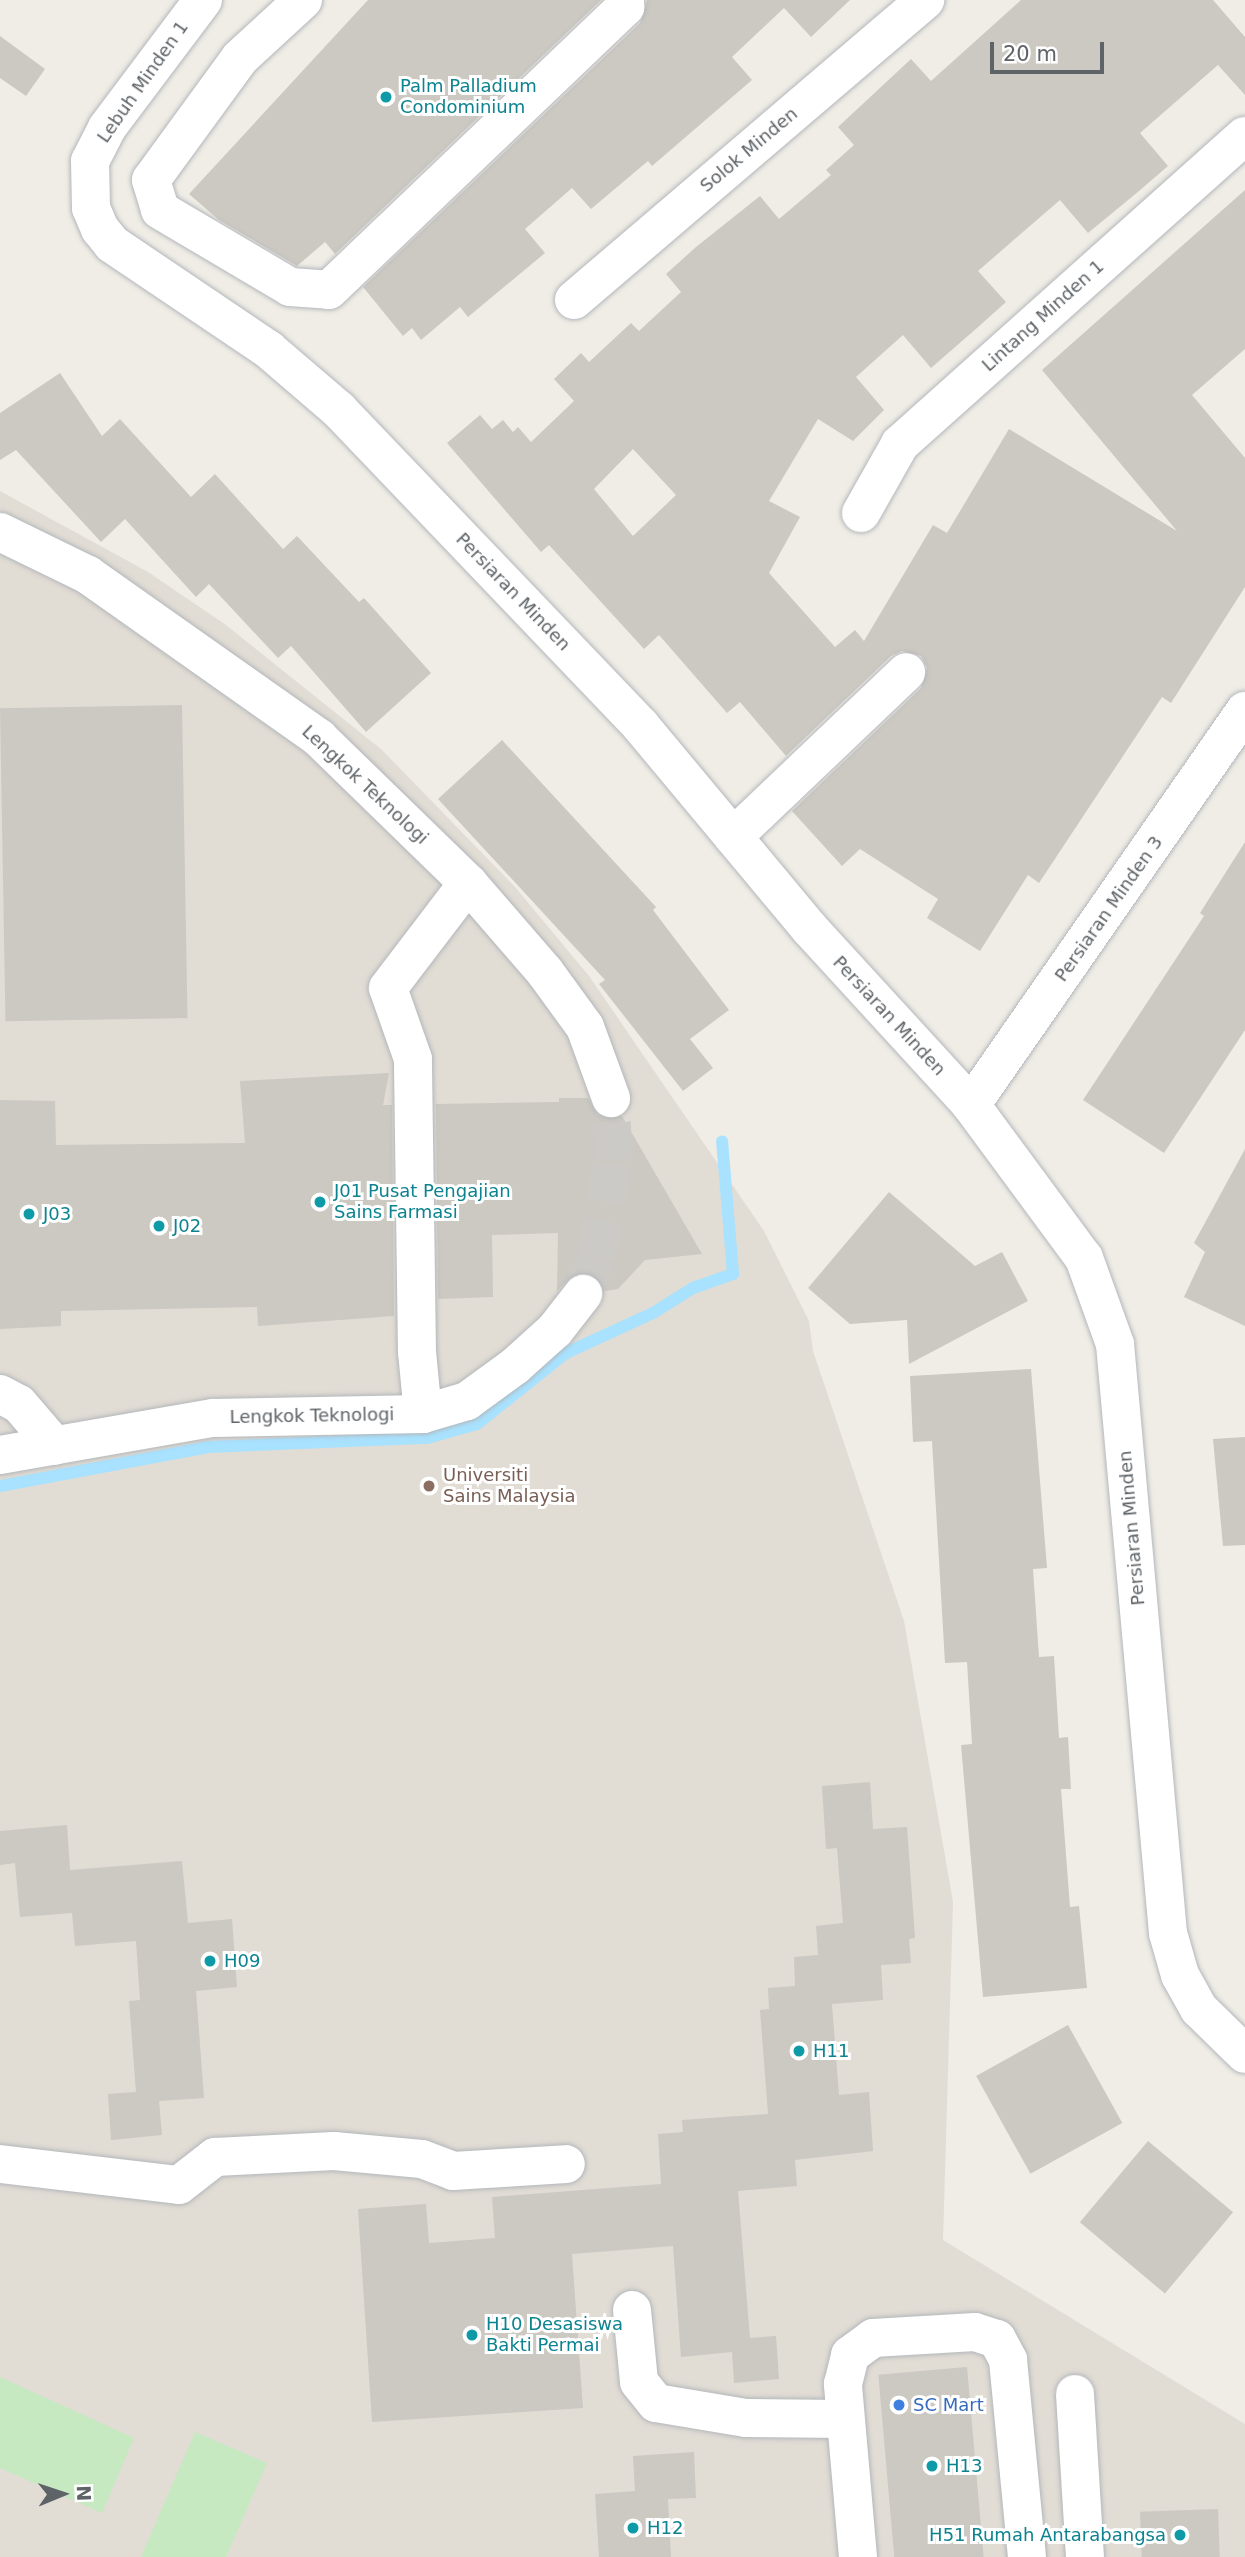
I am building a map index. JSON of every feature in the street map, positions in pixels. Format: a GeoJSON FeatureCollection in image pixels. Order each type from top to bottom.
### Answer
{"type":"FeatureCollection","features":[{"type":"Feature","properties":{"kind":"street","name":"Lebuh Minden 1"},"geometry":{"type":"LineString","coordinates":[[91,208],[90,161],[107,128],[203,0]]}},
{"type":"Feature","properties":{"kind":"street"},"geometry":{"type":"LineString","coordinates":[[303,0],[240,58],[152,180],[160,211],[290,287],[329,290],[625,7],[625,0]]}},
{"type":"Feature","properties":{"kind":"street","name":"Solok Minden"},"geometry":{"type":"LineString","coordinates":[[574,300],[925,0]]}},
{"type":"Feature","properties":{"kind":"street","name":"Lintang Minden 1"},"geometry":{"type":"LineString","coordinates":[[861,513],[900,444],[1245,136]]}},
{"type":"Feature","properties":{"kind":"street","name":"Persiaran Minden"},"geometry":{"type":"LineString","coordinates":[[91,208],[112,244],[269,350],[340,410],[640,725],[733,837],[971,1105],[1064,1224],[1108,1316],[1128,1465],[1168,1933],[1180,1975],[1199,2009],[1245,2054]]}},
{"type":"Feature","properties":{"kind":"street","name":"Lengkok Teknologi"},"geometry":{"type":"LineString","coordinates":[[0,532],[88,575],[319,738],[468,883],[585,1027],[611,1098]]}},
{"type":"Feature","properties":{"kind":"street"},"geometry":{"type":"LineString","coordinates":[[733,837],[905,672]]}},
{"type":"Feature","properties":{"kind":"street","name":"Persiaran Minden 3"},"geometry":{"type":"LineString","coordinates":[[971,1105],[1245,711]]}},
{"type":"Feature","properties":{"kind":"street"},"geometry":{"type":"LineString","coordinates":[[423,1414],[416,1352],[413,1059],[388,989],[468,883]]}},
{"type":"Feature","properties":{"kind":"street","name":"Lengkok Teknologi"},"geometry":{"type":"LineString","coordinates":[[0,1455],[213,1418],[423,1414],[467,1401],[515,1366],[555,1330],[583,1294]]}},
{"type":"Feature","properties":{"kind":"street"},"geometry":{"type":"LineString","coordinates":[[0,1394],[19,1404],[55,1446]]}},
{"type":"Feature","properties":{"kind":"street"},"geometry":{"type":"LineString","coordinates":[[0,2164],[179,2185],[205,2160],[228,2156],[334,2151],[422,2159],[453,2171],[566,2164]]}},
{"type":"Feature","properties":{"kind":"street"},"geometry":{"type":"LineString","coordinates":[[632,2310],[639,2382],[656,2403],[746,2418],[845,2419]]}},
{"type":"Feature","properties":{"kind":"street"},"geometry":{"type":"LineString","coordinates":[[858,2557],[845,2419],[844,2369],[861,2344],[873,2339],[975,2332],[997,2339],[1008,2360],[1027,2557]]}},
{"type":"Feature","properties":{"kind":"street"},"geometry":{"type":"LineString","coordinates":[[1075,2394],[1084,2557]]}},
{"type":"Feature","properties":{"kind":"shaded area","name":"Universiti Sains Malaysia"},"geometry":{"type":"Polygon","coordinates":[[[0,491],[148,572],[226,625],[382,750],[515,887],[589,976],[764,1231],[809,1321],[813,1351],[904,1621],[953,1902],[943,2240],[1245,2424],[1245,2557],[0,2557],[0,491]]]}},
{"type":"Feature","properties":{"kind":"green space"},"geometry":{"type":"Polygon","coordinates":[[[0,2377],[134,2438],[102,2513],[0,2468],[0,2377]]]}},
{"type":"Feature","properties":{"kind":"green space"},"geometry":{"type":"Polygon","coordinates":[[[195,2432],[267,2463],[226,2557],[141,2557],[195,2432]]]}},
{"type":"Feature","properties":{"kind":"building","name":"Palm Palladium Condominium"},"geometry":{"type":"Polygon","coordinates":[[[368,0],[601,0],[335,254],[325,242],[297,266],[219,220],[189,194],[368,0]]]}},
{"type":"Feature","properties":{"kind":"building"},"geometry":{"type":"Polygon","coordinates":[[[647,0],[850,0],[811,37],[784,8],[732,57],[752,80],[652,166],[648,161],[591,209],[572,188],[525,229],[545,253],[468,317],[460,307],[421,340],[412,328],[403,336],[363,287],[640,23],[647,0]]]}},
{"type":"Feature","properties":{"kind":"building"},"geometry":{"type":"Polygon","coordinates":[[[1021,0],[1213,0],[1245,37],[1245,95],[1218,65],[1140,133],[1168,166],[1088,233],[1060,200],[978,271],[1006,302],[931,368],[903,335],[856,377],[884,410],[853,441],[818,419],[769,501],[800,517],[769,573],[835,647],[855,630],[864,641],[933,525],[947,533],[1009,429],[1177,531],[1042,370],[1245,190],[1245,349],[1192,395],[1245,458],[1245,587],[1171,703],[1162,697],[1039,883],[1028,875],[980,951],[927,918],[938,899],[860,849],[842,866],[792,811],[921,688],[927,668],[921,656],[902,651],[891,656],[786,756],[740,702],[727,713],[659,635],[644,649],[549,545],[541,552],[447,443],[480,415],[492,429],[503,420],[513,432],[518,427],[531,442],[574,401],[554,379],[581,353],[589,362],[631,323],[639,331],[681,292],[666,274],[760,196],[779,219],[831,175],[826,170],[854,145],[838,127],[911,59],[931,81],[1021,0]],[[633,449],[594,489],[633,536],[676,495],[633,449]]]}},
{"type":"Feature","properties":{"kind":"building"},"geometry":{"type":"Polygon","coordinates":[[[0,36],[45,69],[26,96],[0,78],[0,36]]]}},
{"type":"Feature","properties":{"kind":"building"},"geometry":{"type":"Polygon","coordinates":[[[60,373],[102,436],[120,419],[191,497],[215,474],[283,549],[297,536],[359,602],[364,598],[431,673],[366,732],[291,646],[278,658],[209,584],[196,597],[125,519],[101,542],[16,450],[0,460],[0,413],[60,373]]]}},
{"type":"Feature","properties":{"kind":"building"},"geometry":{"type":"Polygon","coordinates":[[[182,705],[187,1018],[5,1021],[0,708],[182,705]]]}},
{"type":"Feature","properties":{"kind":"building"},"geometry":{"type":"Polygon","coordinates":[[[502,740],[656,907],[653,910],[729,1010],[690,1039],[713,1068],[683,1091],[599,984],[605,980],[438,799],[502,740]]]}},
{"type":"Feature","properties":{"kind":"building"},"geometry":{"type":"Polygon","coordinates":[[[1245,842],[1245,1030],[1164,1153],[1083,1100],[1204,916],[1200,913],[1245,842]]]}},
{"type":"Feature","properties":{"kind":"building"},"geometry":{"type":"Polygon","coordinates":[[[389,1073],[383,1105],[392,1105],[394,1316],[258,1326],[257,1307],[61,1311],[61,1326],[0,1329],[0,1100],[55,1101],[56,1145],[245,1143],[240,1081],[389,1073]]]}},
{"type":"Feature","properties":{"kind":"building"},"geometry":{"type":"Polygon","coordinates":[[[559,1098],[588,1098],[598,1115],[622,1116],[702,1254],[645,1260],[618,1289],[604,1291],[597,1277],[585,1272],[574,1274],[557,1291],[558,1233],[492,1235],[493,1297],[438,1299],[436,1104],[559,1102],[559,1098]]]}},
{"type":"Feature","properties":{"kind":"building"},"geometry":{"type":"Polygon","coordinates":[[[1245,1149],[1245,1326],[1184,1297],[1205,1252],[1194,1243],[1245,1149]]]}},
{"type":"Feature","properties":{"kind":"building"},"geometry":{"type":"Polygon","coordinates":[[[889,1192],[975,1266],[1002,1252],[1028,1301],[909,1364],[907,1320],[850,1324],[808,1288],[889,1192]]]}},
{"type":"Feature","properties":{"kind":"building"},"geometry":{"type":"Polygon","coordinates":[[[1031,1369],[1047,1568],[1033,1569],[1039,1657],[1054,1656],[1059,1738],[1068,1737],[1071,1789],[1061,1789],[1070,1907],[1079,1906],[1087,1988],[983,1997],[961,1745],[972,1744],[967,1662],[945,1663],[932,1441],[913,1442],[910,1376],[1031,1369]]]}},
{"type":"Feature","properties":{"kind":"building"},"geometry":{"type":"Polygon","coordinates":[[[1245,1437],[1245,1545],[1223,1546],[1213,1439],[1245,1437]]]}},
{"type":"Feature","properties":{"kind":"building"},"geometry":{"type":"Polygon","coordinates":[[[870,1782],[873,1829],[907,1827],[915,1938],[909,1939],[911,1963],[881,1965],[883,2000],[832,2004],[839,2095],[869,2092],[873,2151],[795,2160],[797,2186],[738,2191],[750,2338],[776,2336],[779,2379],[734,2383],[732,2352],[681,2357],[673,2246],[572,2254],[583,2408],[372,2422],[358,2209],[426,2204],[429,2243],[495,2238],[492,2197],[661,2184],[658,2134],[683,2132],[682,2120],[768,2114],[760,2010],[769,2009],[768,1988],[795,1986],[794,1957],[818,1955],[816,1926],[843,1923],[837,1848],[826,1849],[822,1786],[870,1782]]]}},
{"type":"Feature","properties":{"kind":"building","name":"H09"},"geometry":{"type":"Polygon","coordinates":[[[67,1825],[70,1870],[182,1861],[188,1923],[232,1919],[237,1987],[196,1991],[204,2098],[159,2101],[162,2135],[111,2140],[108,2094],[136,2092],[129,2001],[140,2000],[136,1941],[75,1946],[72,1913],[20,1917],[15,1863],[0,1865],[0,1831],[67,1825]]]}},
{"type":"Feature","properties":{"kind":"building"},"geometry":{"type":"Polygon","coordinates":[[[1068,2025],[1122,2123],[1030,2174],[976,2076],[1068,2025]]]}},
{"type":"Feature","properties":{"kind":"building"},"geometry":{"type":"Polygon","coordinates":[[[1148,2141],[1233,2212],[1165,2294],[1080,2222],[1148,2141]]]}},
{"type":"Feature","properties":{"kind":"building","name":"H13"},"geometry":{"type":"Polygon","coordinates":[[[967,2367],[984,2557],[894,2557],[878,2375],[967,2367]]]}},
{"type":"Feature","properties":{"kind":"building","name":"H12"},"geometry":{"type":"Polygon","coordinates":[[[694,2452],[696,2498],[668,2499],[671,2557],[599,2557],[595,2494],[635,2491],[633,2456],[694,2452]]]}},
{"type":"Feature","properties":{"kind":"building","name":"H51 Rumah Antarabangsa"},"geometry":{"type":"Polygon","coordinates":[[[1218,2509],[1220,2557],[1142,2557],[1140,2512],[1218,2509]]]}},
{"type":"Feature","properties":{"kind":"waterway"},"geometry":{"type":"LineString","coordinates":[[0,1486],[208,1447],[427,1438],[477,1424],[566,1353],[653,1313],[693,1288],[733,1274],[722,1141]]}},
{"type":"Feature","properties":{"kind":"tunnel"},"geometry":{"type":"LineString","coordinates":[[583,1294],[596,1258],[613,1160],[611,1098]]}},
{"type":"Feature","properties":{"kind":"place","name":"Palm Palladium Condominium"},"geometry":{"type":"Point","coordinates":[386,97]}},
{"type":"Feature","properties":{"kind":"place","name":"J01 Pusat Pengajian Sains Farmasi"},"geometry":{"type":"Point","coordinates":[320,1202]}},
{"type":"Feature","properties":{"kind":"place","name":"J03"},"geometry":{"type":"Point","coordinates":[29,1214]}},
{"type":"Feature","properties":{"kind":"place","name":"J02"},"geometry":{"type":"Point","coordinates":[159,1226]}},
{"type":"Feature","properties":{"kind":"place","name":"Universiti Sains Malaysia"},"geometry":{"type":"Point","coordinates":[429,1486]}},
{"type":"Feature","properties":{"kind":"place","name":"H09"},"geometry":{"type":"Point","coordinates":[210,1961]}},
{"type":"Feature","properties":{"kind":"place","name":"H11"},"geometry":{"type":"Point","coordinates":[799,2051]}},
{"type":"Feature","properties":{"kind":"place","name":"H10 Desasiswa Bakti Permai"},"geometry":{"type":"Point","coordinates":[472,2335]}},
{"type":"Feature","properties":{"kind":"place","name":"SC Mart"},"geometry":{"type":"Point","coordinates":[899,2405]}},
{"type":"Feature","properties":{"kind":"place","name":"H13"},"geometry":{"type":"Point","coordinates":[932,2466]}},
{"type":"Feature","properties":{"kind":"place","name":"H12"},"geometry":{"type":"Point","coordinates":[633,2528]}},
{"type":"Feature","properties":{"kind":"place","name":"H51 Rumah Antarabangsa"},"geometry":{"type":"Point","coordinates":[1180,2535]}}]}
